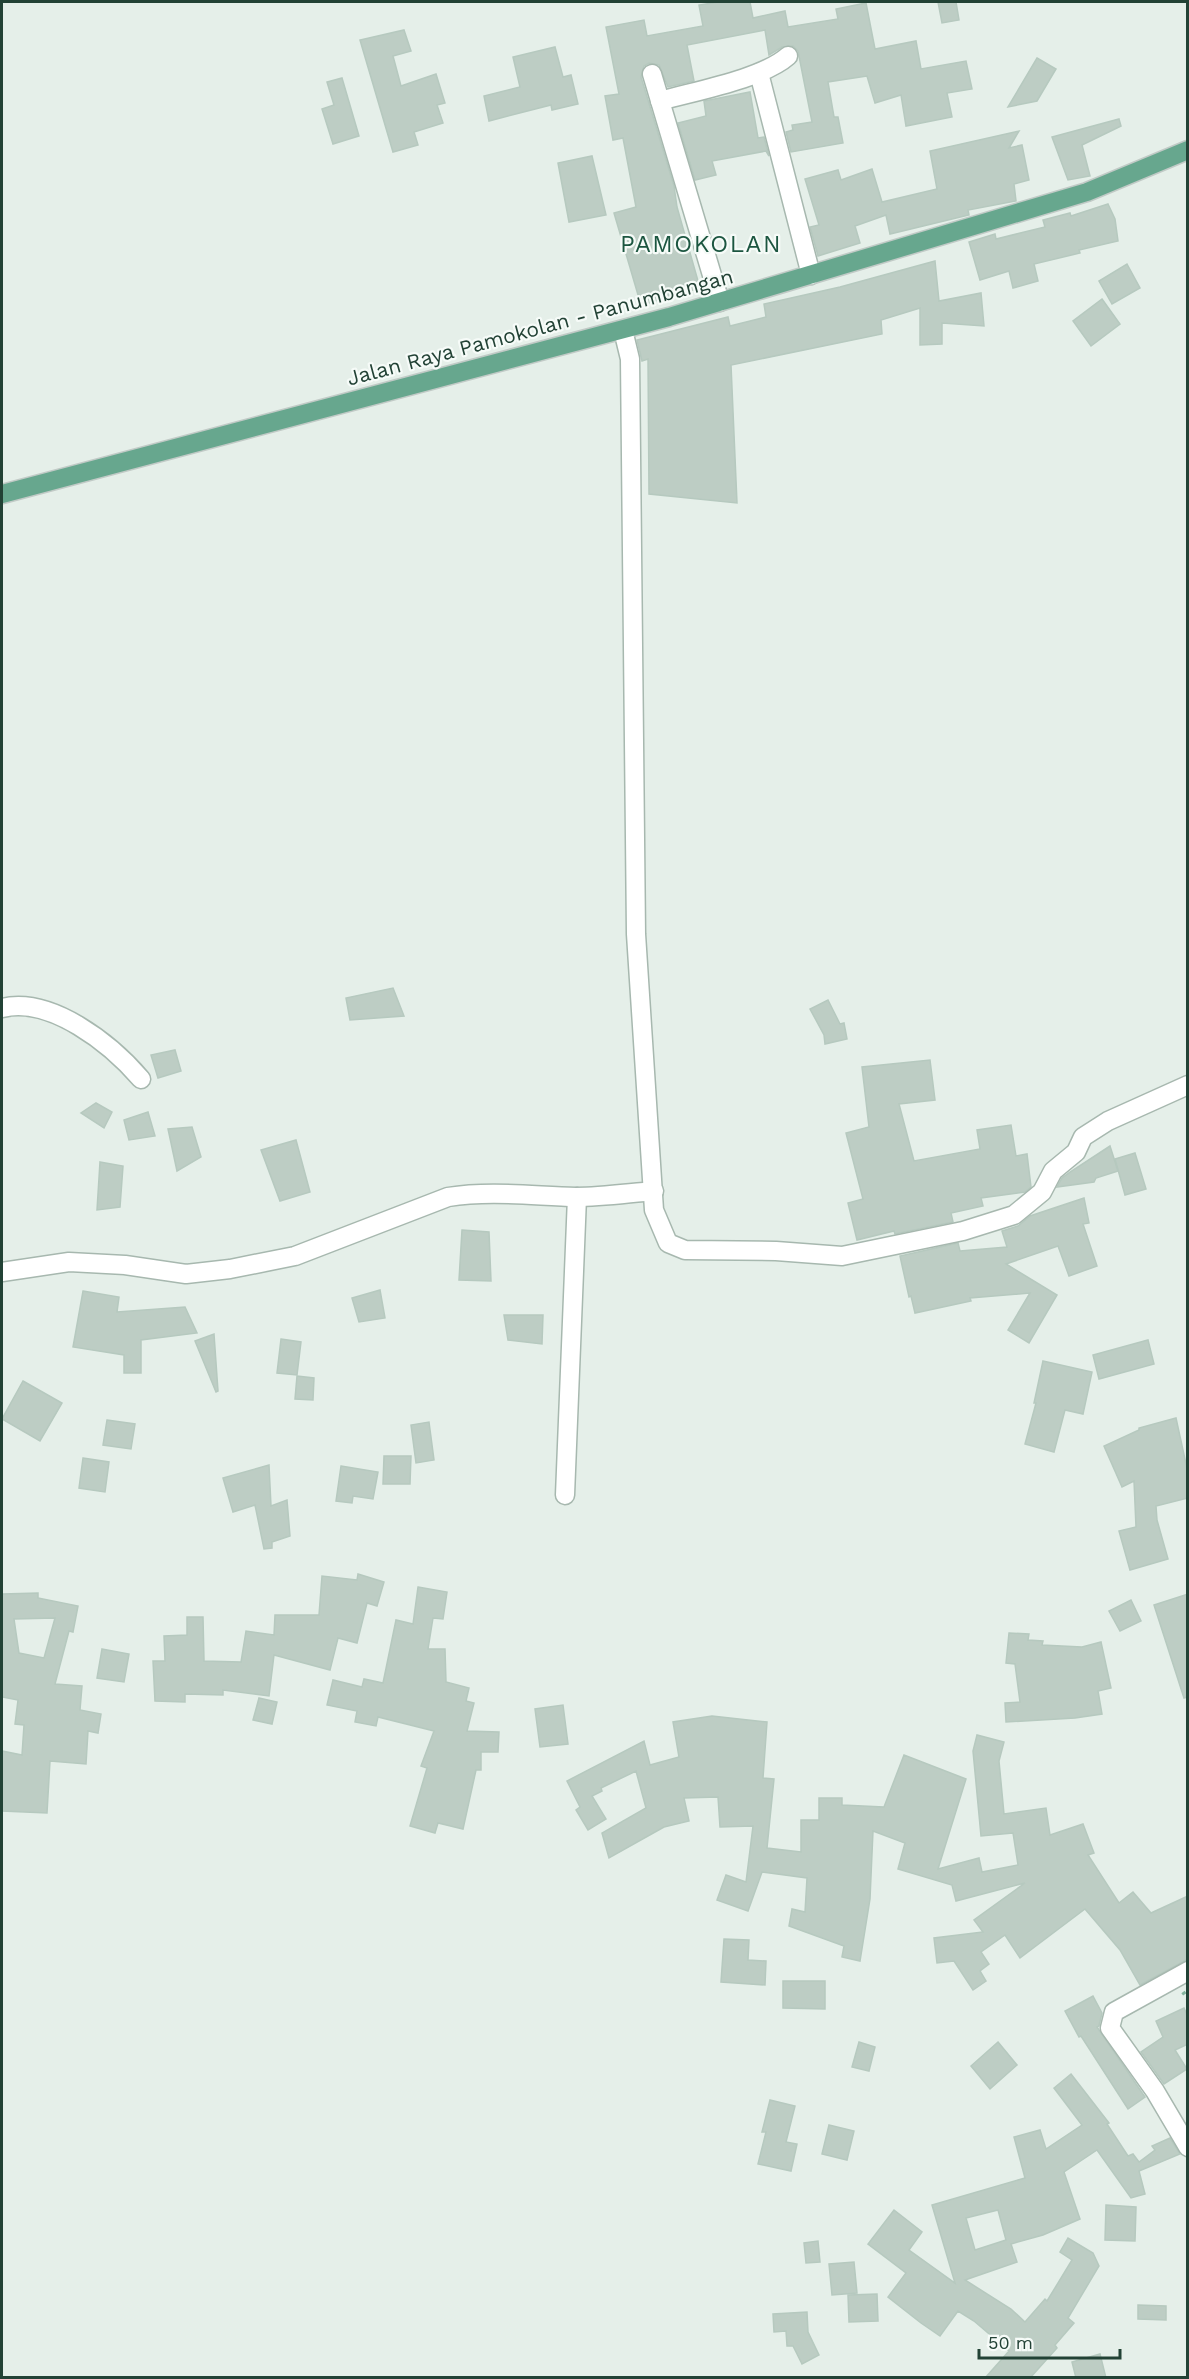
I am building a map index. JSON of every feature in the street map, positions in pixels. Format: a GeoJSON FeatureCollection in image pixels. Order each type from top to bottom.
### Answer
{"type":"FeatureCollection","features":[{"type":"Feature","properties":{"kind":"main road","name":"Jalan Raya Pamokolan - Panumbangan"},"geometry":{"type":"LineString","coordinates":[[2,494],[623,330],[720,302],[1087,192],[1188,150]]}},
{"type":"Feature","properties":{"kind":"street"},"geometry":{"type":"LineString","coordinates":[[660,101],[759,73],[788,57]]}},
{"type":"Feature","properties":{"kind":"street"},"geometry":{"type":"LineString","coordinates":[[759,73],[811,275]]}},
{"type":"Feature","properties":{"kind":"street"},"geometry":{"type":"LineString","coordinates":[[652,74],[720,302]]}},
{"type":"Feature","properties":{"kind":"street"},"geometry":{"type":"LineString","coordinates":[[623,330],[630,359],[636,934],[654,1210],[668,1243],[685,1250],[776,1251],[842,1256],[963,1231],[1014,1215],[1042,1192],[1053,1171],[1076,1152],[1083,1137],[1108,1121],[1188,1085]]}},
{"type":"Feature","properties":{"kind":"street"},"geometry":{"type":"LineString","coordinates":[[2,1008],[34,1008],[65,1018],[98,1039],[126,1061],[141,1078]]}},
{"type":"Feature","properties":{"kind":"street"},"geometry":{"type":"LineString","coordinates":[[2,1263],[2,1272],[69,1262],[125,1265],[186,1274],[230,1269],[295,1256],[448,1197],[544,1194],[577,1197],[654,1191]]}},
{"type":"Feature","properties":{"kind":"street"},"geometry":{"type":"LineString","coordinates":[[565,1495],[577,1197]]}},
{"type":"Feature","properties":{"kind":"street"},"geometry":{"type":"LineString","coordinates":[[1188,1971],[1114,2012],[1110,2028],[1155,2091],[1188,2147]]}},
{"type":"Feature","properties":{"kind":"building"},"geometry":{"type":"Polygon","coordinates":[[[718,2],[750,2],[753,18],[785,11],[788,27],[838,19],[836,9],[866,3],[875,49],[916,41],[921,69],[966,61],[972,89],[947,93],[952,117],[906,126],[901,95],[875,103],[867,76],[828,82],[834,117],[838,117],[843,143],[791,152],[786,132],[793,130],[792,125],[812,122],[798,51],[793,46],[782,47],[769,55],[765,30],[687,45],[694,81],[668,87],[659,65],[649,63],[644,66],[641,77],[674,186],[677,207],[700,288],[641,305],[614,213],[636,207],[623,138],[613,140],[605,96],[619,94],[606,27],[644,20],[647,36],[703,26],[699,5],[718,2]]]}},
{"type":"Feature","properties":{"kind":"building"},"geometry":{"type":"Polygon","coordinates":[[[938,2],[956,2],[959,20],[942,23],[938,2]]]}},
{"type":"Feature","properties":{"kind":"building"},"geometry":{"type":"Polygon","coordinates":[[[404,30],[411,51],[393,56],[401,86],[436,74],[445,103],[437,105],[443,123],[414,132],[418,145],[393,152],[360,40],[404,30]]]}},
{"type":"Feature","properties":{"kind":"building"},"geometry":{"type":"Polygon","coordinates":[[[555,47],[563,77],[571,75],[578,104],[552,110],[551,105],[489,121],[484,96],[520,87],[513,57],[555,47]]]}},
{"type":"Feature","properties":{"kind":"building"},"geometry":{"type":"Polygon","coordinates":[[[1037,58],[1056,69],[1037,101],[1008,107],[1037,58]]]}},
{"type":"Feature","properties":{"kind":"building"},"geometry":{"type":"Polygon","coordinates":[[[342,78],[359,136],[333,144],[322,109],[334,105],[327,82],[342,78]]]}},
{"type":"Feature","properties":{"kind":"building"},"geometry":{"type":"Polygon","coordinates":[[[750,92],[758,138],[764,137],[769,156],[766,151],[712,161],[716,175],[695,180],[678,123],[706,116],[704,101],[750,92]]]}},
{"type":"Feature","properties":{"kind":"building"},"geometry":{"type":"Polygon","coordinates":[[[1119,119],[1121,126],[1082,145],[1090,176],[1068,180],[1052,137],[1119,119]]]}},
{"type":"Feature","properties":{"kind":"building"},"geometry":{"type":"Polygon","coordinates":[[[1019,131],[1009,148],[1022,145],[1029,180],[1014,184],[1016,201],[968,210],[969,215],[890,234],[886,215],[855,226],[860,243],[818,256],[810,227],[819,225],[805,179],[838,170],[841,180],[872,169],[882,202],[937,189],[930,151],[1019,131]]]}},
{"type":"Feature","properties":{"kind":"building"},"geometry":{"type":"Polygon","coordinates":[[[592,156],[606,215],[569,222],[558,163],[592,156]]]}},
{"type":"Feature","properties":{"kind":"building"},"geometry":{"type":"Polygon","coordinates":[[[1108,204],[1115,219],[1118,241],[1034,264],[1038,281],[1013,288],[1009,271],[980,280],[969,242],[995,234],[996,239],[1045,227],[1043,220],[1070,213],[1071,216],[1108,204]]]}},
{"type":"Feature","properties":{"kind":"building"},"geometry":{"type":"Polygon","coordinates":[[[935,261],[939,301],[981,293],[984,326],[942,323],[942,344],[920,345],[920,308],[881,320],[882,334],[731,365],[737,503],[649,494],[648,359],[642,361],[637,340],[728,317],[730,326],[766,317],[764,304],[840,287],[935,261]]]}},
{"type":"Feature","properties":{"kind":"building"},"geometry":{"type":"Polygon","coordinates":[[[1127,264],[1140,288],[1112,304],[1099,281],[1127,264]]]}},
{"type":"Feature","properties":{"kind":"building"},"geometry":{"type":"Polygon","coordinates":[[[1102,299],[1120,324],[1091,346],[1073,321],[1102,299]]]}},
{"type":"Feature","properties":{"kind":"building"},"geometry":{"type":"Polygon","coordinates":[[[393,988],[404,1016],[350,1020],[346,998],[393,988]]]}},
{"type":"Feature","properties":{"kind":"building"},"geometry":{"type":"Polygon","coordinates":[[[828,1000],[840,1024],[844,1023],[847,1039],[825,1044],[824,1035],[810,1009],[828,1000]]]}},
{"type":"Feature","properties":{"kind":"building"},"geometry":{"type":"Polygon","coordinates":[[[175,1050],[181,1071],[158,1078],[151,1055],[175,1050]]]}},
{"type":"Feature","properties":{"kind":"building"},"geometry":{"type":"Polygon","coordinates":[[[930,1060],[935,1100],[899,1104],[914,1161],[980,1149],[977,1130],[1011,1125],[1016,1156],[1027,1154],[1031,1187],[1025,1192],[981,1198],[983,1206],[951,1213],[953,1222],[895,1234],[894,1231],[857,1240],[848,1203],[863,1199],[846,1133],[869,1127],[862,1067],[930,1060]]]}},
{"type":"Feature","properties":{"kind":"building"},"geometry":{"type":"Polygon","coordinates":[[[96,1103],[112,1112],[104,1128],[81,1113],[96,1103]]]}},
{"type":"Feature","properties":{"kind":"building"},"geometry":{"type":"Polygon","coordinates":[[[148,1112],[155,1136],[129,1140],[124,1120],[148,1112]]]}},
{"type":"Feature","properties":{"kind":"building"},"geometry":{"type":"Polygon","coordinates":[[[192,1127],[201,1157],[177,1171],[168,1129],[192,1127]]]}},
{"type":"Feature","properties":{"kind":"building"},"geometry":{"type":"Polygon","coordinates":[[[296,1140],[310,1192],[280,1201],[261,1150],[296,1140]]]}},
{"type":"Feature","properties":{"kind":"building"},"geometry":{"type":"Polygon","coordinates":[[[1110,1146],[1118,1171],[1096,1178],[1094,1182],[1057,1187],[1062,1178],[1110,1146]]]}},
{"type":"Feature","properties":{"kind":"building"},"geometry":{"type":"Polygon","coordinates":[[[1135,1153],[1146,1189],[1125,1195],[1115,1159],[1135,1153]]]}},
{"type":"Feature","properties":{"kind":"building"},"geometry":{"type":"Polygon","coordinates":[[[100,1162],[123,1166],[120,1207],[97,1210],[100,1162]]]}},
{"type":"Feature","properties":{"kind":"building"},"geometry":{"type":"Polygon","coordinates":[[[1084,1198],[1089,1223],[1083,1224],[1097,1266],[1069,1276],[1058,1246],[1006,1264],[1057,1295],[1029,1343],[1008,1330],[1030,1293],[970,1298],[971,1301],[915,1313],[900,1256],[958,1243],[960,1251],[1007,1247],[1002,1231],[1018,1226],[1030,1216],[1084,1198]]]}},
{"type":"Feature","properties":{"kind":"building"},"geometry":{"type":"Polygon","coordinates":[[[462,1230],[489,1232],[491,1281],[459,1280],[462,1230]]]}},
{"type":"Feature","properties":{"kind":"building"},"geometry":{"type":"Polygon","coordinates":[[[380,1290],[385,1318],[359,1322],[352,1298],[380,1290]]]}},
{"type":"Feature","properties":{"kind":"building"},"geometry":{"type":"Polygon","coordinates":[[[83,1291],[119,1297],[117,1312],[185,1307],[197,1333],[141,1340],[141,1373],[124,1373],[124,1355],[73,1347],[83,1291]]]}},
{"type":"Feature","properties":{"kind":"building"},"geometry":{"type":"Polygon","coordinates":[[[504,1315],[543,1315],[542,1344],[508,1340],[504,1315]]]}},
{"type":"Feature","properties":{"kind":"building"},"geometry":{"type":"Polygon","coordinates":[[[214,1334],[218,1391],[216,1392],[195,1341],[214,1334]]]}},
{"type":"Feature","properties":{"kind":"building"},"geometry":{"type":"Polygon","coordinates":[[[281,1339],[301,1342],[297,1375],[277,1373],[281,1339]]]}},
{"type":"Feature","properties":{"kind":"building"},"geometry":{"type":"Polygon","coordinates":[[[1148,1340],[1154,1364],[1099,1379],[1093,1355],[1148,1340]]]}},
{"type":"Feature","properties":{"kind":"building"},"geometry":{"type":"Polygon","coordinates":[[[1043,1361],[1092,1372],[1083,1414],[1065,1410],[1054,1452],[1025,1444],[1036,1403],[1034,1403],[1043,1361]]]}},
{"type":"Feature","properties":{"kind":"building"},"geometry":{"type":"Polygon","coordinates":[[[297,1376],[314,1378],[313,1400],[295,1399],[297,1376]]]}},
{"type":"Feature","properties":{"kind":"building"},"geometry":{"type":"Polygon","coordinates":[[[23,1381],[62,1403],[40,1441],[2,1419],[23,1381]]]}},
{"type":"Feature","properties":{"kind":"building"},"geometry":{"type":"Polygon","coordinates":[[[1176,1418],[1188,1473],[1188,1498],[1156,1506],[1157,1520],[1168,1559],[1130,1570],[1119,1531],[1136,1527],[1134,1481],[1122,1487],[1104,1446],[1139,1428],[1176,1418]]]}},
{"type":"Feature","properties":{"kind":"building"},"geometry":{"type":"Polygon","coordinates":[[[107,1420],[135,1424],[131,1449],[103,1445],[107,1420]]]}},
{"type":"Feature","properties":{"kind":"building"},"geometry":{"type":"Polygon","coordinates":[[[429,1422],[434,1460],[416,1463],[411,1425],[429,1422]]]}},
{"type":"Feature","properties":{"kind":"building"},"geometry":{"type":"Polygon","coordinates":[[[384,1456],[411,1456],[410,1484],[383,1484],[384,1456]]]}},
{"type":"Feature","properties":{"kind":"building"},"geometry":{"type":"Polygon","coordinates":[[[83,1458],[109,1462],[105,1492],[79,1488],[83,1458]]]}},
{"type":"Feature","properties":{"kind":"building"},"geometry":{"type":"Polygon","coordinates":[[[269,1465],[271,1506],[287,1500],[290,1536],[272,1542],[272,1548],[264,1549],[255,1505],[233,1512],[223,1478],[269,1465]]]}},
{"type":"Feature","properties":{"kind":"building"},"geometry":{"type":"Polygon","coordinates":[[[341,1466],[378,1472],[373,1499],[353,1496],[352,1503],[336,1501],[341,1466]]]}},
{"type":"Feature","properties":{"kind":"building"},"geometry":{"type":"Polygon","coordinates":[[[358,1574],[384,1582],[377,1606],[367,1603],[357,1643],[338,1638],[330,1670],[274,1655],[269,1696],[223,1690],[223,1695],[185,1694],[185,1702],[155,1701],[153,1661],[165,1661],[164,1636],[187,1635],[187,1617],[203,1617],[204,1661],[241,1662],[246,1631],[274,1635],[275,1615],[319,1615],[322,1576],[357,1580],[358,1574]]]}},
{"type":"Feature","properties":{"kind":"building"},"geometry":{"type":"Polygon","coordinates":[[[418,1587],[447,1592],[443,1619],[433,1618],[428,1649],[445,1649],[446,1682],[469,1688],[466,1701],[474,1703],[467,1731],[499,1732],[498,1752],[481,1752],[481,1770],[476,1770],[463,1829],[438,1823],[435,1833],[410,1826],[427,1768],[421,1766],[434,1731],[378,1717],[376,1726],[355,1722],[357,1711],[327,1705],[333,1680],[362,1687],[364,1679],[383,1683],[396,1620],[413,1624],[418,1587]]]}},
{"type":"Feature","properties":{"kind":"building"},"geometry":{"type":"Polygon","coordinates":[[[38,1593],[38,1598],[78,1606],[73,1632],[69,1631],[55,1684],[82,1686],[80,1710],[101,1714],[98,1733],[88,1731],[86,1764],[50,1761],[47,1813],[2,1811],[2,1751],[22,1755],[24,1725],[15,1724],[18,1700],[2,1697],[2,1594],[38,1593]],[[55,1618],[14,1619],[19,1653],[44,1658],[55,1618]]]}},
{"type":"Feature","properties":{"kind":"building"},"geometry":{"type":"Polygon","coordinates":[[[1188,1594],[1188,1697],[1184,1698],[1154,1605],[1188,1594]]]}},
{"type":"Feature","properties":{"kind":"building"},"geometry":{"type":"Polygon","coordinates":[[[1131,1600],[1141,1621],[1120,1631],[1109,1611],[1131,1600]]]}},
{"type":"Feature","properties":{"kind":"building"},"geometry":{"type":"Polygon","coordinates":[[[1009,1633],[1029,1634],[1028,1640],[1043,1641],[1042,1645],[1082,1647],[1101,1642],[1111,1688],[1098,1691],[1102,1714],[1006,1722],[1005,1703],[1020,1702],[1015,1664],[1006,1663],[1009,1633]]]}},
{"type":"Feature","properties":{"kind":"building"},"geometry":{"type":"Polygon","coordinates":[[[102,1649],[129,1654],[124,1682],[97,1678],[102,1649]]]}},
{"type":"Feature","properties":{"kind":"building"},"geometry":{"type":"Polygon","coordinates":[[[259,1698],[277,1702],[272,1724],[253,1720],[259,1698]]]}},
{"type":"Feature","properties":{"kind":"building"},"geometry":{"type":"Polygon","coordinates":[[[563,1705],[568,1744],[540,1747],[535,1709],[563,1705]]]}},
{"type":"Feature","properties":{"kind":"building"},"geometry":{"type":"Polygon","coordinates":[[[712,1716],[767,1722],[763,1778],[774,1779],[767,1848],[801,1852],[801,1820],[819,1820],[819,1798],[842,1798],[842,1805],[884,1807],[904,1755],[966,1779],[938,1869],[979,1858],[982,1872],[1018,1865],[1013,1833],[981,1836],[973,1751],[977,1735],[1004,1742],[999,1761],[1004,1814],[1046,1808],[1050,1835],[1083,1824],[1094,1853],[1088,1855],[1119,1903],[1133,1892],[1151,1913],[1188,1896],[1188,1959],[1140,1985],[1120,1950],[1085,1909],[1020,1958],[1005,1935],[981,1952],[989,1964],[980,1971],[986,1981],[973,1990],[954,1961],[937,1963],[934,1938],[983,1932],[974,1920],[1025,1883],[956,1901],[952,1885],[898,1869],[905,1843],[873,1831],[870,1899],[860,1961],[842,1957],[844,1946],[789,1926],[792,1909],[805,1912],[807,1878],[762,1872],[748,1911],[717,1900],[726,1875],[746,1882],[753,1826],[720,1827],[718,1797],[684,1798],[689,1821],[664,1827],[609,1858],[602,1833],[646,1808],[636,1771],[601,1788],[602,1791],[592,1796],[606,1819],[588,1830],[576,1810],[580,1807],[567,1781],[644,1741],[650,1765],[679,1757],[673,1722],[712,1716]]]}},
{"type":"Feature","properties":{"kind":"building"},"geometry":{"type":"Polygon","coordinates":[[[724,1939],[749,1940],[748,1960],[766,1961],[765,1985],[721,1982],[724,1939]]]}},
{"type":"Feature","properties":{"kind":"building"},"geometry":{"type":"Polygon","coordinates":[[[783,1981],[825,1981],[825,2009],[783,2008],[783,1981]]]}},
{"type":"Feature","properties":{"kind":"building"},"geometry":{"type":"Polygon","coordinates":[[[1093,1996],[1102,2013],[1097,2027],[1145,2097],[1128,2109],[1081,2036],[1079,2037],[1065,2011],[1093,1996]]]}},
{"type":"Feature","properties":{"kind":"building"},"geometry":{"type":"Polygon","coordinates":[[[1184,2008],[1188,2017],[1188,2044],[1175,2050],[1187,2069],[1164,2084],[1141,2052],[1163,2037],[1156,2021],[1184,2008]]]}},
{"type":"Feature","properties":{"kind":"building"},"geometry":{"type":"Polygon","coordinates":[[[859,2042],[875,2047],[869,2071],[852,2067],[859,2042]]]}},
{"type":"Feature","properties":{"kind":"building"},"geometry":{"type":"Polygon","coordinates":[[[998,2042],[1017,2065],[990,2089],[971,2066],[998,2042]]]}},
{"type":"Feature","properties":{"kind":"building"},"geometry":{"type":"Polygon","coordinates":[[[1071,2074],[1109,2123],[1107,2124],[1128,2156],[1133,2154],[1139,2162],[1155,2150],[1152,2146],[1170,2138],[1180,2154],[1139,2171],[1145,2194],[1131,2198],[1097,2150],[1064,2172],[1080,2219],[1043,2235],[1011,2244],[1017,2262],[965,2280],[1011,2309],[1025,2322],[1045,2299],[1047,2301],[1072,2260],[1060,2252],[1068,2238],[1093,2253],[1099,2266],[1068,2318],[1074,2323],[1055,2345],[1057,2348],[1030,2378],[985,2378],[1009,2351],[974,2321],[958,2311],[940,2336],[921,2323],[888,2297],[906,2273],[868,2244],[894,2210],[922,2232],[909,2250],[955,2283],[932,2205],[1025,2178],[1014,2137],[1040,2130],[1046,2149],[1082,2125],[1054,2088],[1071,2074]],[[998,2210],[966,2218],[975,2250],[1006,2240],[998,2210]]]}},
{"type":"Feature","properties":{"kind":"building"},"geometry":{"type":"Polygon","coordinates":[[[770,2100],[795,2106],[786,2142],[797,2144],[791,2171],[758,2164],[766,2132],[762,2132],[770,2100]]]}},
{"type":"Feature","properties":{"kind":"building"},"geometry":{"type":"Polygon","coordinates":[[[829,2125],[854,2131],[847,2160],[822,2154],[829,2125]]]}},
{"type":"Feature","properties":{"kind":"building"},"geometry":{"type":"Polygon","coordinates":[[[1106,2205],[1136,2207],[1135,2241],[1105,2240],[1106,2205]]]}},
{"type":"Feature","properties":{"kind":"building"},"geometry":{"type":"Polygon","coordinates":[[[818,2241],[820,2262],[806,2263],[804,2243],[818,2241]]]}},
{"type":"Feature","properties":{"kind":"building"},"geometry":{"type":"Polygon","coordinates":[[[854,2262],[857,2293],[832,2295],[829,2264],[854,2262]]]}},
{"type":"Feature","properties":{"kind":"building"},"geometry":{"type":"Polygon","coordinates":[[[877,2294],[878,2321],[849,2322],[848,2295],[877,2294]]]}},
{"type":"Feature","properties":{"kind":"building"},"geometry":{"type":"Polygon","coordinates":[[[1138,2305],[1166,2306],[1166,2320],[1138,2319],[1138,2305]]]}},
{"type":"Feature","properties":{"kind":"building"},"geometry":{"type":"Polygon","coordinates":[[[807,2312],[808,2332],[819,2355],[802,2364],[793,2346],[787,2346],[786,2331],[774,2332],[773,2314],[807,2312]]]}},
{"type":"Feature","properties":{"kind":"building"},"geometry":{"type":"Polygon","coordinates":[[[1100,2354],[1106,2378],[1076,2378],[1072,2362],[1100,2354]]]}},
{"type":"Feature","properties":{"kind":"district","name":"PAMOKOLAN"},"geometry":{"type":"Point","coordinates":[701,244]}}]}
